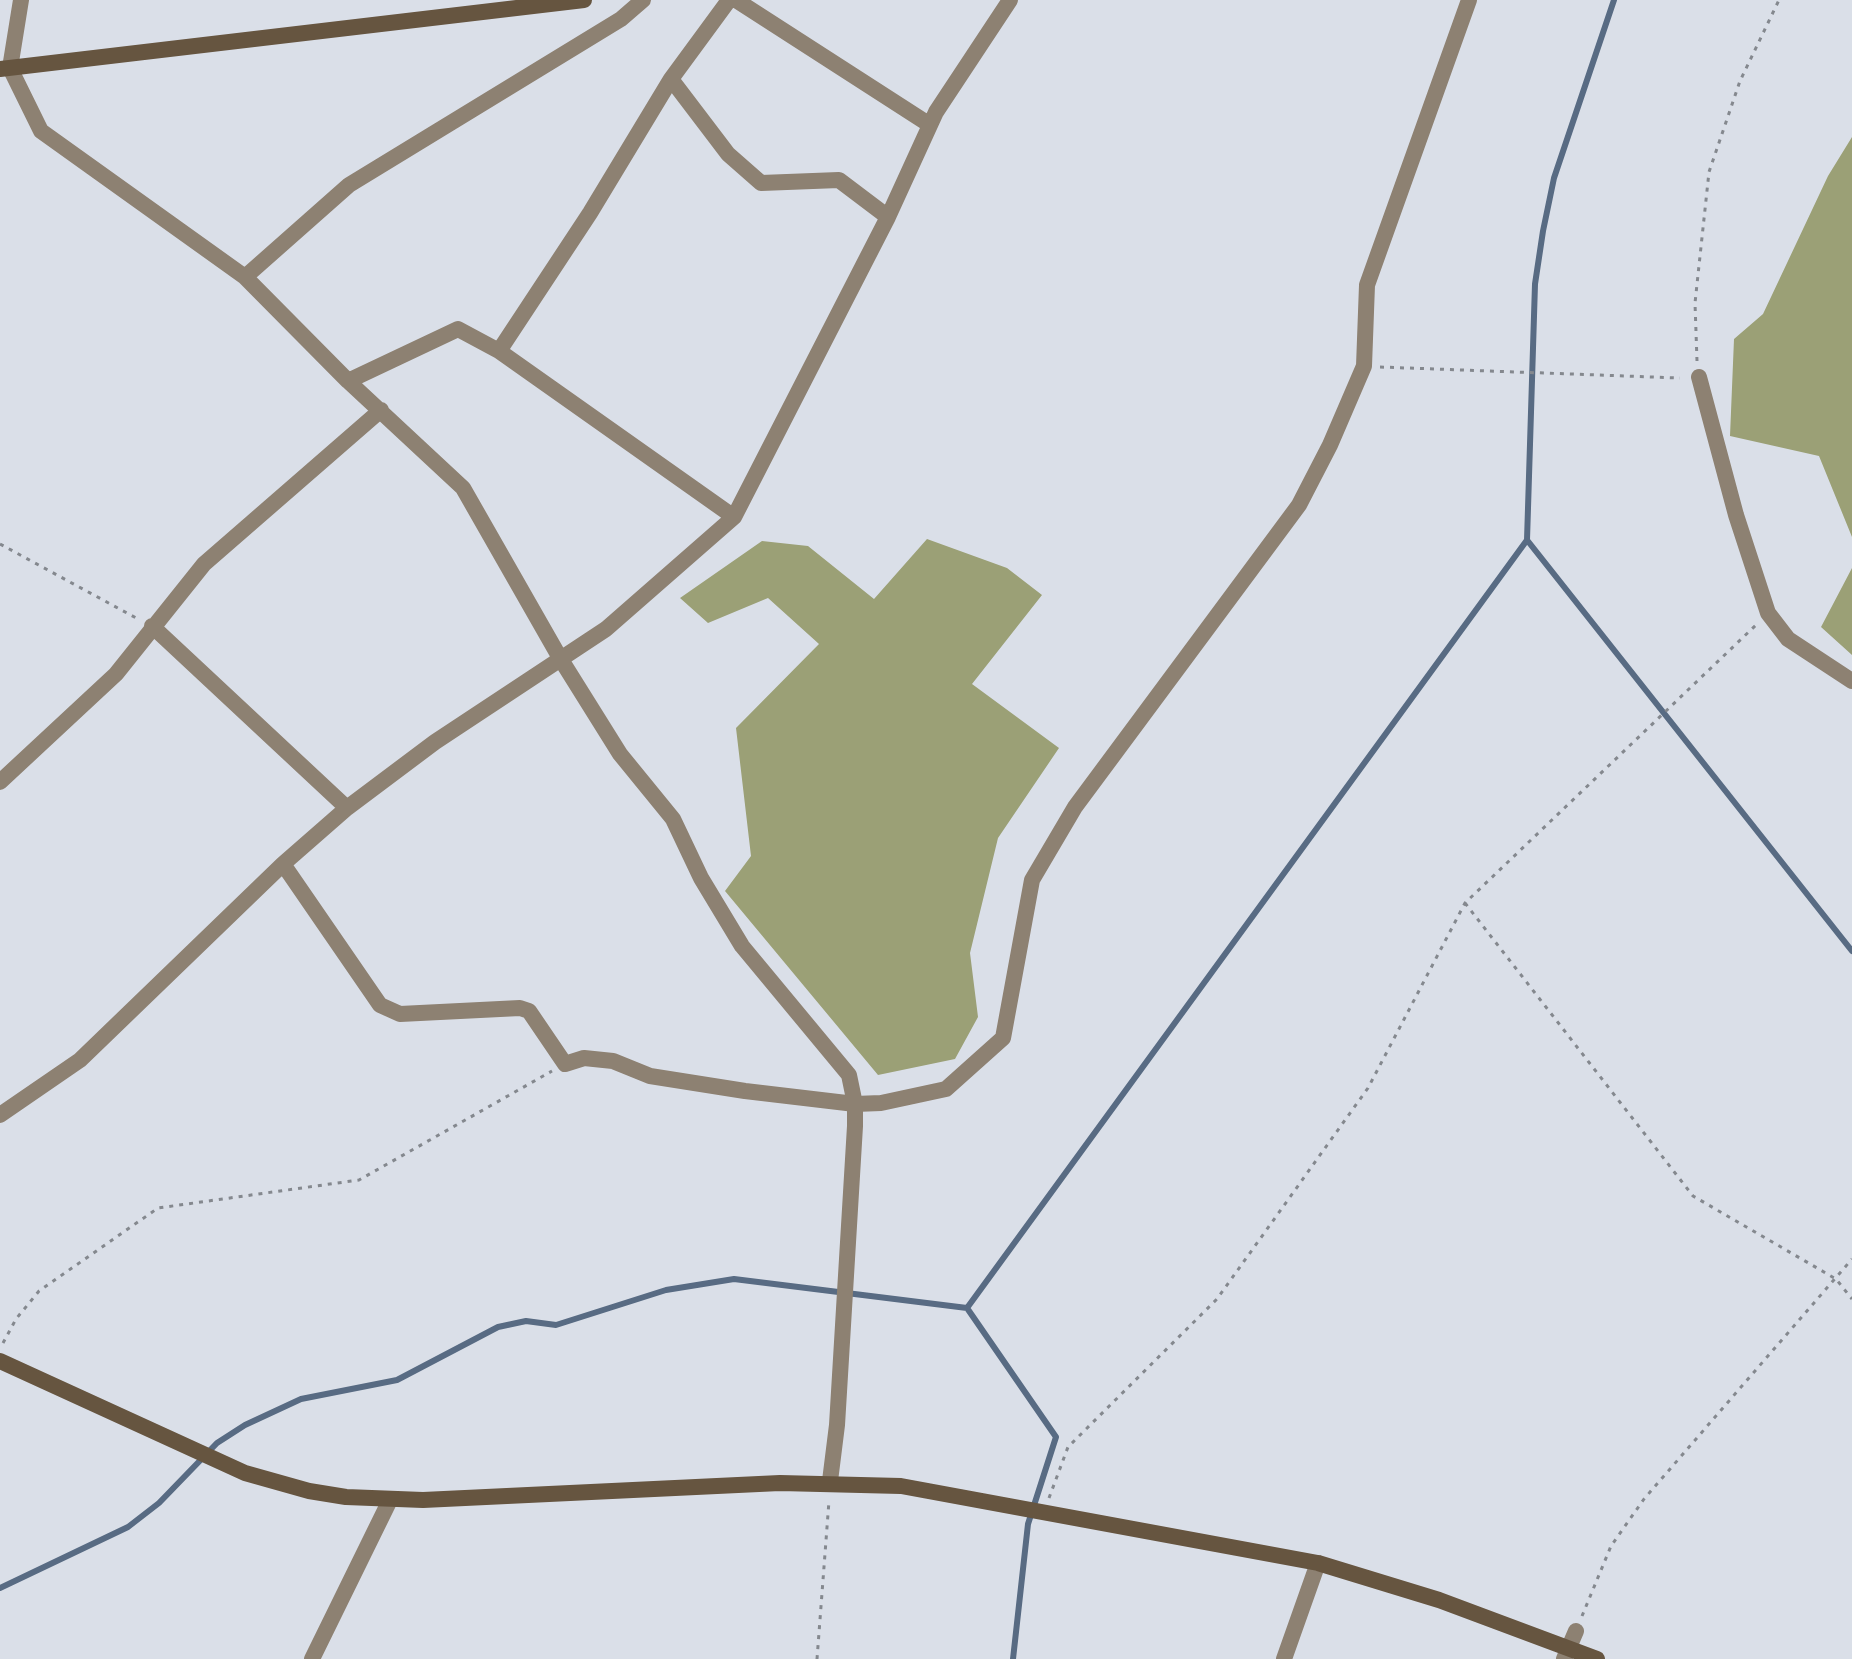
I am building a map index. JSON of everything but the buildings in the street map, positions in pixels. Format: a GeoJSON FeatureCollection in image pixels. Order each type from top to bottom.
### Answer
{"type":"FeatureCollection","features":[{"type":"Feature","properties":{"kind":"street"},"geometry":{"type":"LineString","coordinates":[[21,0],[5,68],[41,131],[245,277],[348,381],[463,488],[560,658],[620,754],[673,819],[701,878],[742,946],[849,1075],[855,1104],[837,1425],[830,1481]]}},
{"type":"Feature","properties":{"kind":"street"},"geometry":{"type":"LineString","coordinates":[[5,68],[584,0]]}},
{"type":"Feature","properties":{"kind":"street"},"geometry":{"type":"LineString","coordinates":[[245,277],[349,185],[621,19],[643,0]]}},
{"type":"Feature","properties":{"kind":"street"},"geometry":{"type":"LineString","coordinates":[[499,351],[590,213],[671,79],[729,0]]}},
{"type":"Feature","properties":{"kind":"street"},"geometry":{"type":"LineString","coordinates":[[736,0],[930,125]]}},
{"type":"Feature","properties":{"kind":"street"},"geometry":{"type":"LineString","coordinates":[[0,1115],[80,1060],[283,864],[347,808],[435,742],[606,629],[734,517],[888,217],[930,125],[1010,0]]}},
{"type":"Feature","properties":{"kind":"street"},"geometry":{"type":"LineString","coordinates":[[283,864],[380,1005],[400,1014],[520,1008],[529,1011],[565,1064],[584,1058],[613,1061],[650,1076],[855,1104],[946,1089],[1003,1038],[1032,880],[1075,807],[1299,505],[1364,366],[1367,285],[1469,0]]}},
{"type":"Feature","properties":{"kind":"street"},"geometry":{"type":"LineString","coordinates":[[671,79],[728,154],[761,183],[839,180],[888,217]]}},
{"type":"Feature","properties":{"kind":"street"},"geometry":{"type":"LineString","coordinates":[[348,381],[458,329],[499,351],[734,517]]}},
{"type":"Feature","properties":{"kind":"street"},"geometry":{"type":"LineString","coordinates":[[1699,377],[1736,515],[1768,613],[1788,639],[1852,681]]}},
{"type":"Feature","properties":{"kind":"street"},"geometry":{"type":"LineString","coordinates":[[0,782],[116,674],[204,564],[381,410]]}},
{"type":"Feature","properties":{"kind":"street"},"geometry":{"type":"LineString","coordinates":[[152,626],[347,808]]}},
{"type":"Feature","properties":{"kind":"street"},"geometry":{"type":"LineString","coordinates":[[0,1361],[245,1473],[309,1491],[390,1500],[830,1481],[901,1486],[1318,1563],[1439,1600],[1566,1654],[1597,1659]]}},
{"type":"Feature","properties":{"kind":"street"},"geometry":{"type":"LineString","coordinates":[[312,1659],[390,1500]]}},
{"type":"Feature","properties":{"kind":"street"},"geometry":{"type":"LineString","coordinates":[[1284,1659],[1318,1563]]}},
{"type":"Feature","properties":{"kind":"street"},"geometry":{"type":"LineString","coordinates":[[1566,1654],[1576,1631]]}},
{"type":"Feature","properties":{"kind":"path"},"geometry":{"type":"LineString","coordinates":[[1364,366],[1699,377],[1695,303],[1709,172],[1740,81],[1779,0]]}},
{"type":"Feature","properties":{"kind":"path"},"geometry":{"type":"LineString","coordinates":[[0,544],[152,626]]}},
{"type":"Feature","properties":{"kind":"path"},"geometry":{"type":"LineString","coordinates":[[1044,1514],[1068,1447],[1217,1299],[1368,1088],[1465,903],[1768,613]]}},
{"type":"Feature","properties":{"kind":"path"},"geometry":{"type":"LineString","coordinates":[[1465,903],[1693,1196],[1836,1279],[1852,1299]]}},
{"type":"Feature","properties":{"kind":"path"},"geometry":{"type":"LineString","coordinates":[[0,1348],[16,1319],[39,1291],[158,1208],[359,1180],[565,1064]]}},
{"type":"Feature","properties":{"kind":"path"},"geometry":{"type":"LineString","coordinates":[[1576,1631],[1611,1546],[1644,1499],[1852,1259]]}},
{"type":"Feature","properties":{"kind":"path"},"geometry":{"type":"LineString","coordinates":[[817,1659],[830,1481]]}},
{"type":"Feature","properties":{"kind":"green space"},"geometry":{"type":"Polygon","coordinates":[[[1852,137],[1852,537],[1819,456],[1730,436],[1734,339],[1763,314],[1828,176],[1852,137]]]}},
{"type":"Feature","properties":{"kind":"green space"},"geometry":{"type":"Polygon","coordinates":[[[927,539],[1007,568],[1042,595],[972,684],[1059,748],[998,838],[970,953],[978,1017],[955,1059],[878,1075],[725,891],[751,856],[736,728],[819,644],[768,598],[708,623],[680,598],[762,541],[808,546],[874,599],[927,539]]]}},
{"type":"Feature","properties":{"kind":"green space"},"geometry":{"type":"Polygon","coordinates":[[[1852,568],[1852,655],[1821,627],[1852,568]]]}},
{"type":"Feature","properties":{"kind":"waterway"},"geometry":{"type":"LineString","coordinates":[[1614,0],[1554,178],[1543,231],[1535,284],[1527,540],[1852,951]]}},
{"type":"Feature","properties":{"kind":"waterway"},"geometry":{"type":"LineString","coordinates":[[0,1588],[128,1527],[159,1503],[217,1443],[245,1425],[301,1399],[397,1380],[498,1327],[526,1321],[556,1325],[666,1290],[734,1279],[967,1308],[1527,540]]}},
{"type":"Feature","properties":{"kind":"waterway"},"geometry":{"type":"LineString","coordinates":[[967,1308],[1056,1437],[1028,1524],[1013,1659]]}}]}
